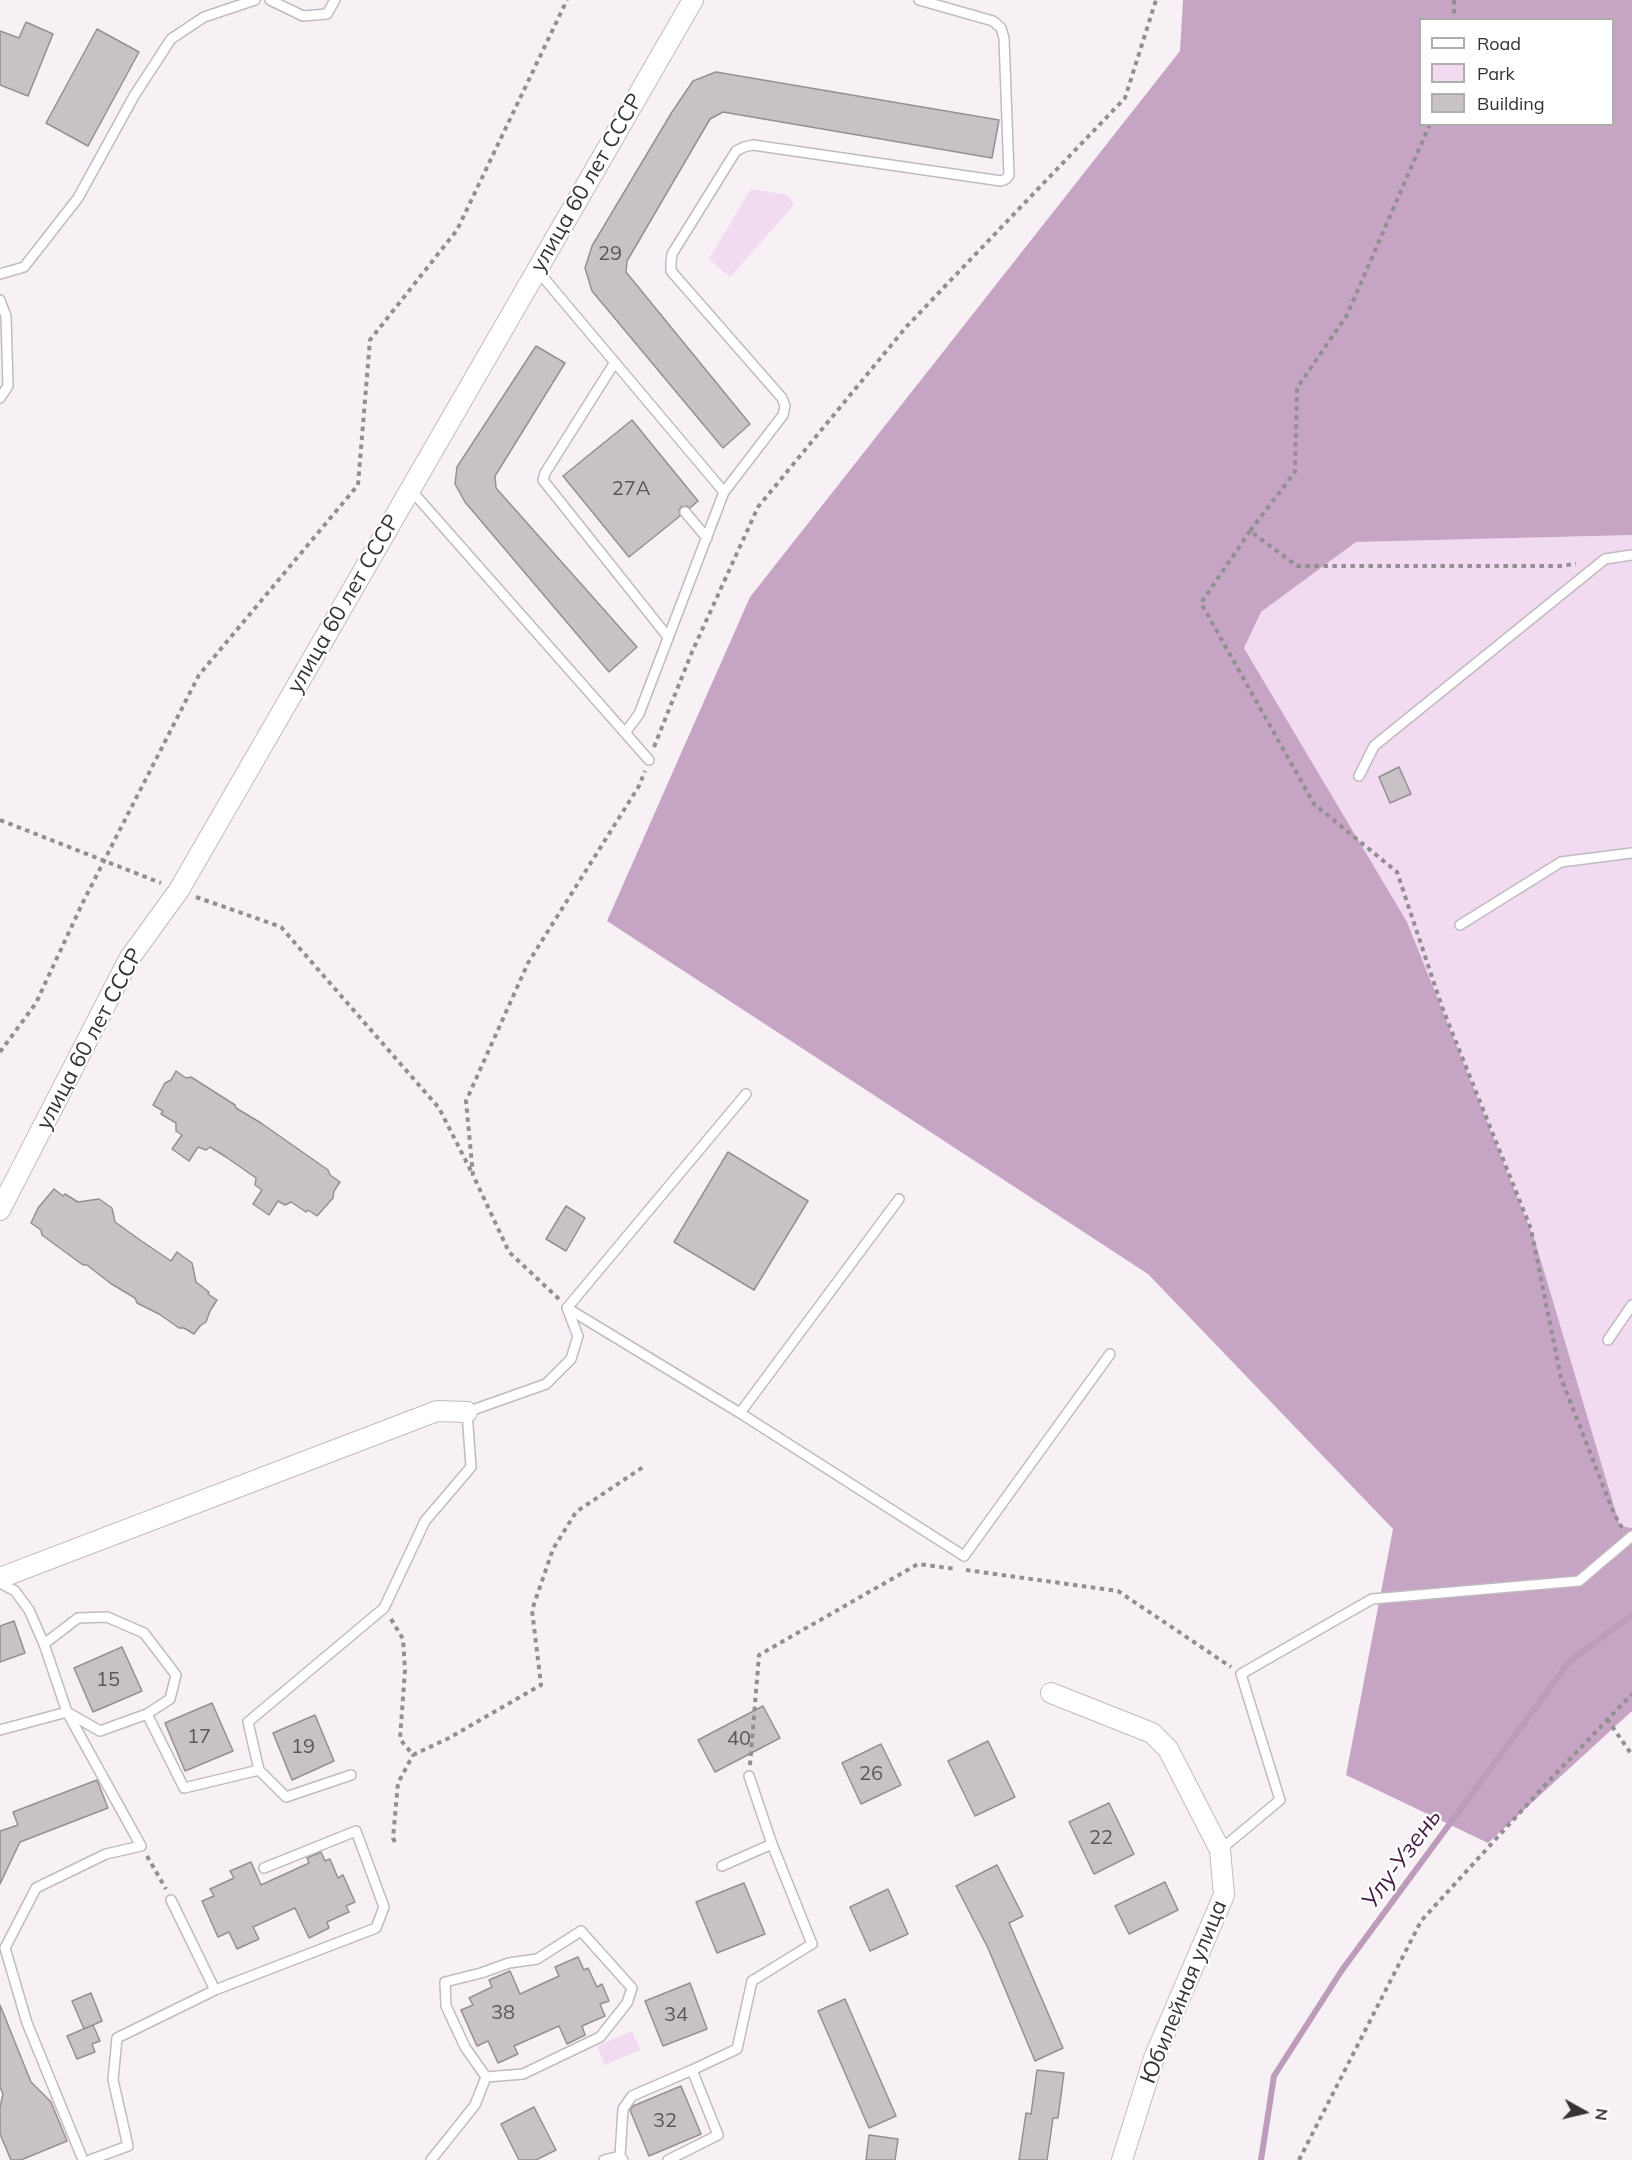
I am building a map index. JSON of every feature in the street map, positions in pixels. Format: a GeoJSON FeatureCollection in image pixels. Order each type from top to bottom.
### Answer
{"type":"FeatureCollection","features":[{"type":"Feature","properties":{"kind":"street","name":"улица 60 лет СССР"},"geometry":{"type":"LineString","coordinates":[[0,1210],[129,959],[179,890],[695,1]]}},
{"type":"Feature","properties":{"kind":"street"},"geometry":{"type":"LineString","coordinates":[[0,1578],[437,1411],[467,1412]]}},
{"type":"Feature","properties":{"kind":"street","name":"Юбилейная улица"},"geometry":{"type":"LineString","coordinates":[[1051,1693],[1152,1733],[1168,1749],[1220,1850],[1224,1895],[1154,2058],[1122,2160]]}},
{"type":"Feature","properties":{"kind":"lane"},"geometry":{"type":"LineString","coordinates":[[0,274],[24,267],[78,198],[135,96],[171,39],[204,18],[255,0]]}},
{"type":"Feature","properties":{"kind":"lane"},"geometry":{"type":"LineString","coordinates":[[270,0],[303,16],[327,14],[335,0]]}},
{"type":"Feature","properties":{"kind":"lane"},"geometry":{"type":"LineString","coordinates":[[625,733],[639,714],[724,492],[783,415],[785,406],[782,398],[671,271],[672,254],[736,151],[753,145],[1001,181],[1009,175],[1004,39],[1001,28],[993,21],[919,0]]}},
{"type":"Feature","properties":{"kind":"lane"},"geometry":{"type":"LineString","coordinates":[[537,270],[724,492]]}},
{"type":"Feature","properties":{"kind":"lane"},"geometry":{"type":"LineString","coordinates":[[0,300],[6,316],[8,386],[0,398]]}},
{"type":"Feature","properties":{"kind":"lane"},"geometry":{"type":"LineString","coordinates":[[615,362],[545,473],[543,480],[668,637]]}},
{"type":"Feature","properties":{"kind":"lane"},"geometry":{"type":"LineString","coordinates":[[410,489],[649,760]]}},
{"type":"Feature","properties":{"kind":"lane"},"geometry":{"type":"LineString","coordinates":[[685,512],[707,538]]}},
{"type":"Feature","properties":{"kind":"lane"},"geometry":{"type":"LineString","coordinates":[[1359,776],[1374,746],[1605,559],[1632,555]]}},
{"type":"Feature","properties":{"kind":"lane"},"geometry":{"type":"LineString","coordinates":[[1461,925],[1561,862],[1632,853]]}},
{"type":"Feature","properties":{"kind":"lane"},"geometry":{"type":"LineString","coordinates":[[567,1308],[746,1094]]}},
{"type":"Feature","properties":{"kind":"lane"},"geometry":{"type":"LineString","coordinates":[[740,1413],[899,1199]]}},
{"type":"Feature","properties":{"kind":"lane"},"geometry":{"type":"LineString","coordinates":[[1608,1340],[1632,1305]]}},
{"type":"Feature","properties":{"kind":"lane"},"geometry":{"type":"LineString","coordinates":[[351,1775],[286,1797],[259,1770],[248,1722],[384,1608],[425,1521],[471,1467],[467,1412],[546,1384],[571,1359],[578,1336],[567,1308]]}},
{"type":"Feature","properties":{"kind":"lane"},"geometry":{"type":"LineString","coordinates":[[567,1308],[740,1413],[964,1556],[1110,1354]]}},
{"type":"Feature","properties":{"kind":"lane"},"geometry":{"type":"LineString","coordinates":[[1220,1850],[1280,1800],[1241,1674],[1372,1599],[1580,1581],[1630,1538]]}},
{"type":"Feature","properties":{"kind":"lane"},"geometry":{"type":"LineString","coordinates":[[0,1582],[15,1591],[29,1610],[44,1644],[67,1712],[141,1846],[106,1854],[36,1888],[5,1948],[27,2023],[82,2160]]}},
{"type":"Feature","properties":{"kind":"lane"},"geometry":{"type":"LineString","coordinates":[[0,1730],[67,1712],[100,1731],[147,1714],[170,1699],[176,1675],[144,1633],[107,1617],[78,1618],[44,1644]]}},
{"type":"Feature","properties":{"kind":"lane"},"geometry":{"type":"LineString","coordinates":[[147,1714],[184,1788],[259,1770]]}},
{"type":"Feature","properties":{"kind":"lane"},"geometry":{"type":"LineString","coordinates":[[604,2160],[621,2158],[623,2109],[632,2096],[737,2049],[752,1981],[812,1944],[772,1844],[749,1776]]}},
{"type":"Feature","properties":{"kind":"lane"},"geometry":{"type":"LineString","coordinates":[[90,2160],[128,2146],[113,2080],[117,2038],[215,1990],[376,1928],[384,1907],[356,1831],[264,1868]]}},
{"type":"Feature","properties":{"kind":"lane"},"geometry":{"type":"LineString","coordinates":[[722,1866],[772,1844]]}},
{"type":"Feature","properties":{"kind":"lane"},"geometry":{"type":"LineString","coordinates":[[171,1900],[215,1990]]}},
{"type":"Feature","properties":{"kind":"lane"},"geometry":{"type":"LineString","coordinates":[[580,1931],[632,1988],[627,2003],[600,2037],[523,2074],[486,2077],[465,2047],[446,2006],[445,1982],[509,1963],[537,1959],[580,1931]]}},
{"type":"Feature","properties":{"kind":"lane"},"geometry":{"type":"LineString","coordinates":[[668,2160],[718,2135],[692,2070]]}},
{"type":"Feature","properties":{"kind":"lane"},"geometry":{"type":"LineString","coordinates":[[431,2160],[475,2105],[486,2077]]}},
{"type":"Feature","properties":{"kind":"path"},"geometry":{"type":"LineString","coordinates":[[0,1052],[36,1003],[104,861],[199,675],[358,485],[370,340],[458,230],[567,0]]}},
{"type":"Feature","properties":{"kind":"path"},"geometry":{"type":"LineString","coordinates":[[473,1175],[466,1101],[528,963],[639,786],[692,652],[759,507],[907,326],[1125,98],[1156,0]]}},
{"type":"Feature","properties":{"kind":"path"},"geometry":{"type":"LineString","coordinates":[[1454,0],[1454,18]]}},
{"type":"Feature","properties":{"kind":"path"},"geometry":{"type":"LineString","coordinates":[[1429,126],[1347,315],[1297,388],[1294,472],[1201,603],[1314,804],[1397,872],[1442,1007],[1531,1228],[1561,1378],[1614,1514],[1630,1538]]}},
{"type":"Feature","properties":{"kind":"path"},"geometry":{"type":"LineString","coordinates":[[1250,531],[1297,566],[1559,566],[1605,559]]}},
{"type":"Feature","properties":{"kind":"path"},"geometry":{"type":"LineString","coordinates":[[0,820],[281,927],[439,1108],[509,1252],[567,1308]]}},
{"type":"Feature","properties":{"kind":"path"},"geometry":{"type":"LineString","coordinates":[[395,1842],[393,1838],[398,1782],[413,1755],[449,1738],[541,1685],[532,1610],[552,1549],[576,1512],[643,1467]]}},
{"type":"Feature","properties":{"kind":"path"},"geometry":{"type":"LineString","coordinates":[[749,1776],[759,1655],[918,1564],[1024,1576],[1118,1591],[1241,1674]]}},
{"type":"Feature","properties":{"kind":"path"},"geometry":{"type":"LineString","coordinates":[[384,1608],[403,1639],[405,1670],[400,1739],[413,1755]]}},
{"type":"Feature","properties":{"kind":"path"},"geometry":{"type":"LineString","coordinates":[[1299,2160],[1421,1921],[1632,1694]]}},
{"type":"Feature","properties":{"kind":"path"},"geometry":{"type":"LineString","coordinates":[[1608,1719],[1632,1755]]}},
{"type":"Feature","properties":{"kind":"path"},"geometry":{"type":"LineString","coordinates":[[141,1846],[171,1900]]}},
{"type":"Feature","properties":{"kind":"green space"},"geometry":{"type":"Polygon","coordinates":[[[751,189],[787,195],[794,205],[730,277],[709,259],[751,189]]]}},
{"type":"Feature","properties":{"kind":"green space"},"geometry":{"type":"Polygon","coordinates":[[[1632,535],[1632,1528],[1620,1526],[1535,1241],[1407,922],[1244,648],[1261,612],[1356,542],[1632,535]]]}},
{"type":"Feature","properties":{"kind":"green space"},"geometry":{"type":"Polygon","coordinates":[[[632,2031],[640,2050],[605,2065],[597,2046],[632,2031]]]}},
{"type":"Feature","properties":{"kind":"shaded area"},"geometry":{"type":"Polygon","coordinates":[[[1183,0],[1632,0],[1632,535],[1356,542],[1261,612],[1244,648],[1407,922],[1535,1241],[1620,1526],[1632,1528],[1632,1711],[1488,1843],[1346,1775],[1393,1529],[1148,1274],[607,921],[750,597],[1180,51],[1183,0]]]}},
{"type":"Feature","properties":{"kind":"building"},"geometry":{"type":"Polygon","coordinates":[[[26,22],[53,34],[28,96],[0,85],[0,31],[19,38],[26,22]]]}},
{"type":"Feature","properties":{"kind":"building"},"geometry":{"type":"Polygon","coordinates":[[[97,29],[139,52],[88,146],[46,123],[97,29]]]}},
{"type":"Feature","properties":{"kind":"building"},"geometry":{"type":"Polygon","coordinates":[[[716,72],[999,120],[992,158],[723,112],[710,119],[627,261],[626,272],[750,424],[723,448],[592,291],[585,268],[592,246],[672,112],[693,81],[716,72]]]}},
{"type":"Feature","properties":{"kind":"building"},"geometry":{"type":"Polygon","coordinates":[[[536,346],[565,363],[495,476],[496,488],[637,647],[609,672],[465,502],[455,484],[457,467],[536,346]]]}},
{"type":"Feature","properties":{"kind":"building"},"geometry":{"type":"Polygon","coordinates":[[[632,420],[698,501],[690,508],[681,507],[680,516],[629,557],[563,476],[632,420]]]}},
{"type":"Feature","properties":{"kind":"building"},"geometry":{"type":"Polygon","coordinates":[[[1399,767],[1411,794],[1390,803],[1379,777],[1399,767]]]}},
{"type":"Feature","properties":{"kind":"building"},"geometry":{"type":"Polygon","coordinates":[[[176,1071],[186,1078],[191,1077],[235,1105],[236,1108],[328,1170],[330,1175],[340,1182],[334,1191],[333,1198],[317,1216],[291,1202],[285,1205],[278,1201],[269,1215],[253,1204],[262,1190],[255,1185],[256,1178],[226,1157],[210,1147],[206,1150],[198,1147],[189,1161],[172,1149],[182,1135],[176,1131],[176,1123],[161,1114],[163,1111],[153,1105],[165,1083],[171,1080],[176,1071]]]}},
{"type":"Feature","properties":{"kind":"building"},"geometry":{"type":"Polygon","coordinates":[[[728,1152],[808,1201],[754,1290],[674,1242],[728,1152]]]}},
{"type":"Feature","properties":{"kind":"building"},"geometry":{"type":"Polygon","coordinates":[[[54,1189],[63,1196],[65,1194],[78,1202],[99,1199],[112,1208],[115,1222],[140,1240],[171,1261],[177,1252],[192,1263],[196,1282],[217,1300],[206,1322],[194,1334],[184,1328],[179,1328],[159,1314],[137,1303],[135,1298],[110,1283],[87,1265],[83,1265],[42,1235],[41,1230],[31,1223],[38,1208],[54,1189]]]}},
{"type":"Feature","properties":{"kind":"building"},"geometry":{"type":"Polygon","coordinates":[[[566,1206],[585,1218],[566,1251],[546,1239],[566,1206]]]}},
{"type":"Feature","properties":{"kind":"building"},"geometry":{"type":"Polygon","coordinates":[[[14,1621],[25,1653],[0,1662],[0,1626],[14,1621]]]}},
{"type":"Feature","properties":{"kind":"building"},"geometry":{"type":"Polygon","coordinates":[[[122,1647],[142,1691],[93,1712],[74,1668],[122,1647]]]}},
{"type":"Feature","properties":{"kind":"building"},"geometry":{"type":"Polygon","coordinates":[[[212,1703],[233,1751],[185,1771],[165,1723],[212,1703]]]}},
{"type":"Feature","properties":{"kind":"building"},"geometry":{"type":"Polygon","coordinates":[[[763,1706],[780,1738],[715,1772],[698,1740],[763,1706]]]}},
{"type":"Feature","properties":{"kind":"building"},"geometry":{"type":"Polygon","coordinates":[[[315,1715],[334,1761],[292,1780],[273,1733],[315,1715]]]}},
{"type":"Feature","properties":{"kind":"building"},"geometry":{"type":"Polygon","coordinates":[[[988,1741],[1015,1797],[975,1816],[948,1761],[988,1741]]]}},
{"type":"Feature","properties":{"kind":"building"},"geometry":{"type":"Polygon","coordinates":[[[881,1744],[901,1785],[861,1804],[842,1763],[881,1744]]]}},
{"type":"Feature","properties":{"kind":"building"},"geometry":{"type":"Polygon","coordinates":[[[97,1780],[108,1808],[20,1842],[0,1884],[0,1831],[18,1825],[13,1812],[97,1780]]]}},
{"type":"Feature","properties":{"kind":"building"},"geometry":{"type":"Polygon","coordinates":[[[1109,1803],[1134,1854],[1094,1874],[1069,1822],[1109,1803]]]}},
{"type":"Feature","properties":{"kind":"building"},"geometry":{"type":"Polygon","coordinates":[[[321,1852],[325,1861],[330,1859],[338,1878],[343,1875],[355,1902],[346,1906],[349,1912],[327,1922],[329,1928],[309,1938],[295,1908],[253,1927],[259,1939],[237,1949],[229,1932],[218,1937],[202,1901],[214,1896],[210,1889],[234,1878],[230,1871],[251,1862],[261,1885],[309,1863],[307,1858],[321,1852]]]}},
{"type":"Feature","properties":{"kind":"building"},"geometry":{"type":"Polygon","coordinates":[[[997,1865],[1023,1916],[1009,1923],[1063,2048],[1035,2061],[988,1948],[956,1886],[997,1865]]]}},
{"type":"Feature","properties":{"kind":"building"},"geometry":{"type":"Polygon","coordinates":[[[1165,1882],[1178,1910],[1129,1934],[1115,1906],[1165,1882]]]}},
{"type":"Feature","properties":{"kind":"building"},"geometry":{"type":"Polygon","coordinates":[[[744,1883],[765,1934],[717,1953],[696,1902],[744,1883]]]}},
{"type":"Feature","properties":{"kind":"building"},"geometry":{"type":"Polygon","coordinates":[[[888,1889],[908,1934],[870,1951],[850,1907],[888,1889]]]}},
{"type":"Feature","properties":{"kind":"building"},"geometry":{"type":"Polygon","coordinates":[[[578,1957],[584,1970],[588,1968],[597,1987],[602,1984],[609,2001],[600,2004],[605,2016],[582,2026],[585,2035],[567,2044],[559,2026],[514,2046],[518,2054],[498,2063],[488,2041],[477,2046],[461,2010],[473,2005],[469,1998],[492,1987],[489,1980],[510,1971],[520,1994],[559,1976],[555,1967],[578,1957]]]}},
{"type":"Feature","properties":{"kind":"building"},"geometry":{"type":"Polygon","coordinates":[[[690,1983],[707,2029],[663,2046],[645,2001],[690,1983]]]}},
{"type":"Feature","properties":{"kind":"building"},"geometry":{"type":"Polygon","coordinates":[[[91,1993],[102,2021],[84,2029],[72,2001],[91,1993]]]}},
{"type":"Feature","properties":{"kind":"building"},"geometry":{"type":"Polygon","coordinates":[[[845,1999],[896,2116],[869,2128],[818,2011],[845,1999]]]}},
{"type":"Feature","properties":{"kind":"building"},"geometry":{"type":"Polygon","coordinates":[[[0,2005],[31,2082],[51,2102],[67,2141],[21,2160],[11,2160],[0,2134],[0,2107],[3,2094],[0,2087],[0,2005]]]}},
{"type":"Feature","properties":{"kind":"building"},"geometry":{"type":"Polygon","coordinates":[[[93,2025],[100,2041],[92,2044],[95,2052],[77,2059],[67,2036],[93,2025]]]}},
{"type":"Feature","properties":{"kind":"building"},"geometry":{"type":"Polygon","coordinates":[[[1037,2070],[1064,2073],[1058,2118],[1053,2118],[1047,2160],[1019,2160],[1026,2113],[1031,2114],[1037,2070]]]}},
{"type":"Feature","properties":{"kind":"building"},"geometry":{"type":"Polygon","coordinates":[[[681,2086],[701,2134],[649,2156],[630,2110],[633,2106],[681,2086]]]}},
{"type":"Feature","properties":{"kind":"building"},"geometry":{"type":"Polygon","coordinates":[[[534,2107],[556,2150],[536,2160],[519,2160],[501,2124],[534,2107]]]}},
{"type":"Feature","properties":{"kind":"building"},"geometry":{"type":"Polygon","coordinates":[[[869,2135],[898,2139],[895,2160],[866,2160],[869,2135]]]}},
{"type":"Feature","properties":{"kind":"waterway","name":"Улу-Узень"},"geometry":{"type":"LineString","coordinates":[[1261,2160],[1274,2076],[1342,1970],[1569,1662],[1632,1615]]}}]}
